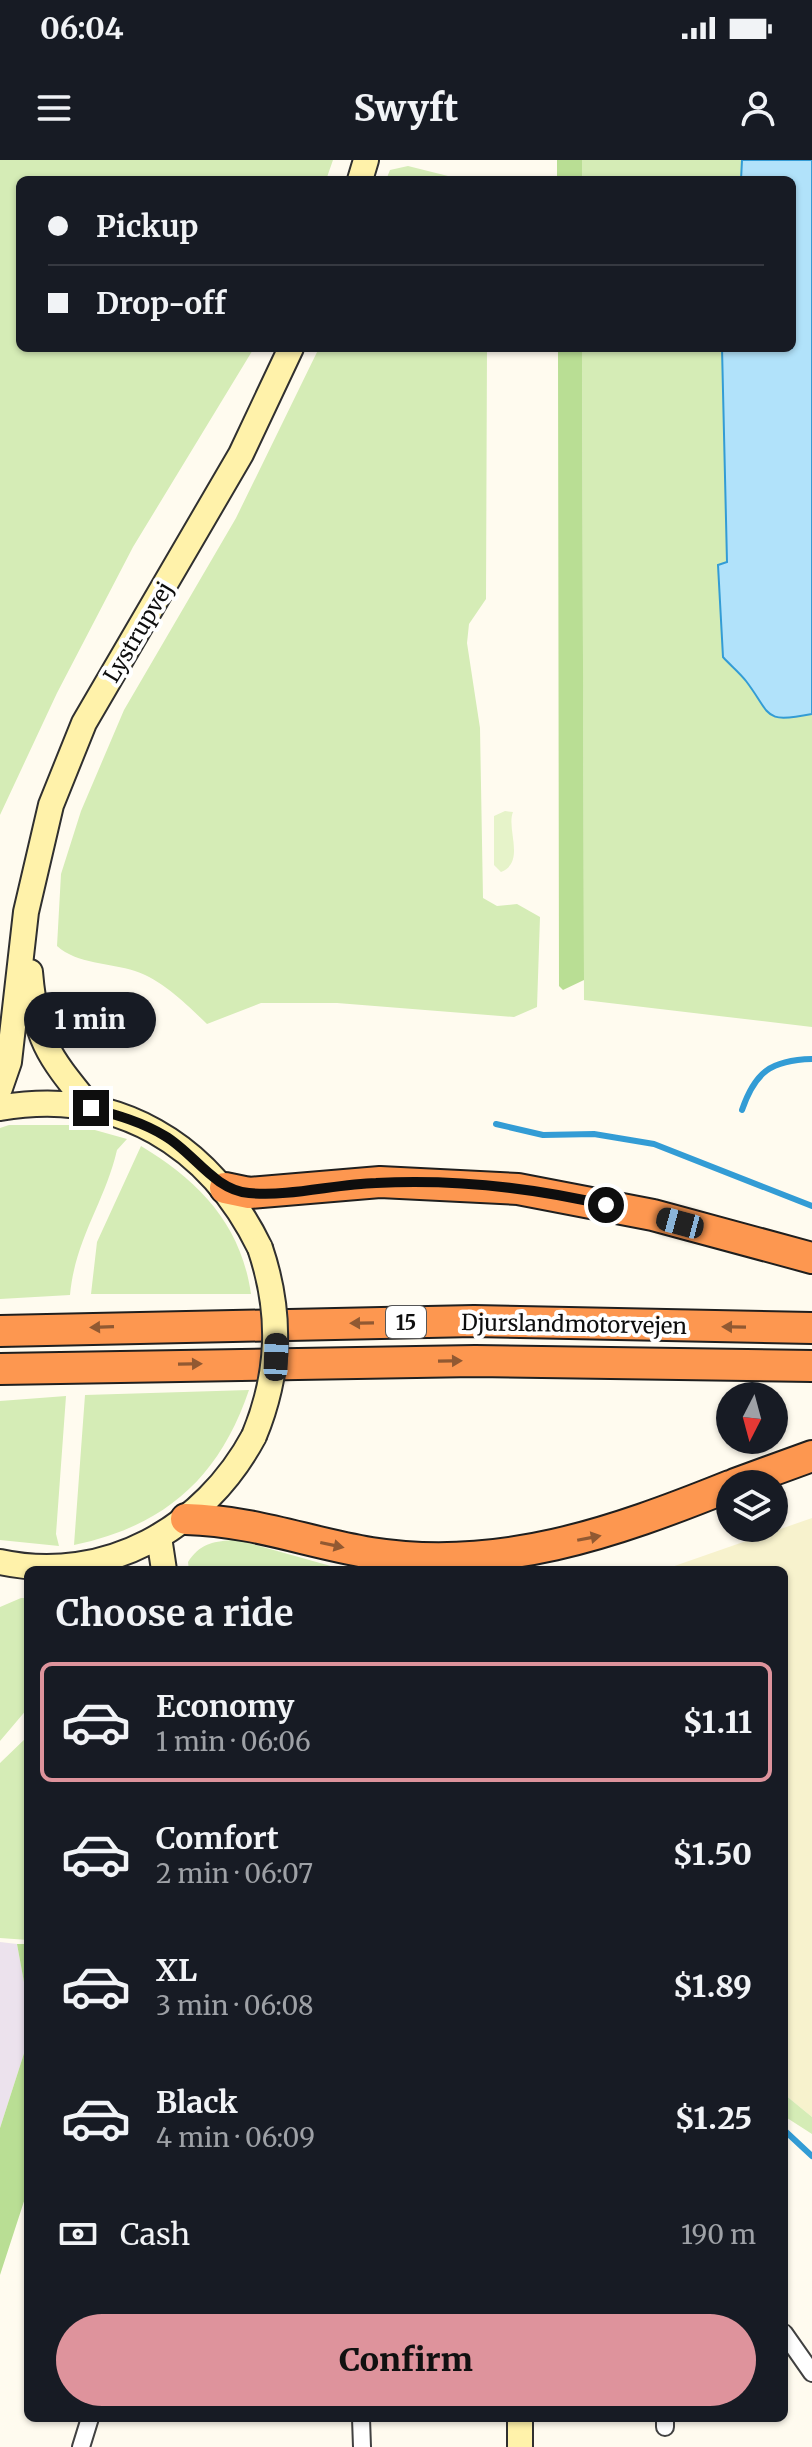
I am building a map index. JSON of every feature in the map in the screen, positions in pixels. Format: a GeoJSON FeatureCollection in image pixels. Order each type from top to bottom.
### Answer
{"type":"FeatureCollection","features":[{"type":"Feature","properties":{"kind":"highway"},"geometry":{"type":"LineString","coordinates":[[225,1188],[249,1193],[380,1182],[518,1189],[653,1215],[812,1258]]}},
{"type":"Feature","properties":{"kind":"highway","name":"Djurslandmotorvejen"},"geometry":{"type":"LineString","coordinates":[[0,1331],[474,1321],[812,1328]]}},
{"type":"Feature","properties":{"kind":"highway","name":"Djurslandmotorvejen"},"geometry":{"type":"LineString","coordinates":[[0,1369],[475,1361],[812,1366]]}},
{"type":"Feature","properties":{"kind":"highway"},"geometry":{"type":"LineString","coordinates":[[774,1470],[812,1456]]}},
{"type":"Feature","properties":{"kind":"highway"},"geometry":{"type":"LineString","coordinates":[[186,1519],[257,1525],[372,1553],[475,1558],[602,1535],[716,1491]]}},
{"type":"Feature","properties":{"kind":"street","name":"Lystrupvej"},"geometry":{"type":"LineString","coordinates":[[0,1088],[9,1062],[33,873],[51,805],[84,723],[241,454],[289,352]]}},
{"type":"Feature","properties":{"kind":"street","name":"Lystrupvej"},"geometry":{"type":"LineString","coordinates":[[26,930],[39,1036],[55,1065],[91,1108]]}},
{"type":"Feature","properties":{"kind":"street"},"geometry":{"type":"LineString","coordinates":[[0,1108],[56,1103],[91,1108],[129,1119],[165,1136],[197,1159],[225,1188],[243,1213],[269,1274],[277,1329],[272,1384],[254,1436],[225,1483],[186,1519],[135,1550],[91,1566]]}},
{"type":"Feature","properties":{"kind":"street"},"geometry":{"type":"LineString","coordinates":[[159,1537],[163,1566]]}},
{"type":"Feature","properties":{"kind":"street"},"geometry":{"type":"LineString","coordinates":[[3,1565],[46,1566]]}},
{"type":"Feature","properties":{"kind":"street"},"geometry":{"type":"LineString","coordinates":[[788,2339],[812,2373]]}},
{"type":"Feature","properties":{"kind":"street"},"geometry":{"type":"LineString","coordinates":[[81,2447],[89,2422]]}},
{"type":"Feature","properties":{"kind":"street"},"geometry":{"type":"LineString","coordinates":[[361,2422],[362,2447]]}},
{"type":"Feature","properties":{"kind":"street"},"geometry":{"type":"LineString","coordinates":[[520,2422],[520,2447]]}},
{"type":"Feature","properties":{"kind":"shaded area"},"geometry":{"type":"Polygon","coordinates":[[[812,1518],[812,2117],[788,2097],[788,1566],[674,1566],[743,1542],[788,1542],[788,1526],[812,1518]]]}},
{"type":"Feature","properties":{"kind":"shaded area"},"geometry":{"type":"Polygon","coordinates":[[[0,1942],[17,1944],[24,1982],[24,2053],[0,2128],[0,1942]]]}},
{"type":"Feature","properties":{"kind":"green space"},"geometry":{"type":"Polygon","coordinates":[[[0,160],[333,160],[327,176],[16,176],[16,352],[252,352],[133,547],[57,693],[0,815],[0,160]]]}},
{"type":"Feature","properties":{"kind":"green space"},"geometry":{"type":"Polygon","coordinates":[[[557,160],[582,160],[582,176],[557,176],[557,160]]]}},
{"type":"Feature","properties":{"kind":"green space"},"geometry":{"type":"Polygon","coordinates":[[[582,160],[742,160],[741,176],[582,176],[582,160]]]}},
{"type":"Feature","properties":{"kind":"green space"},"geometry":{"type":"Polygon","coordinates":[[[408,166],[448,176],[388,176],[390,170],[408,166]]]}},
{"type":"Feature","properties":{"kind":"green space"},"geometry":{"type":"Polygon","coordinates":[[[317,352],[487,352],[486,599],[469,624],[467,643],[480,728],[483,898],[497,906],[517,904],[540,917],[537,1007],[514,1017],[337,1003],[261,1003],[207,1024],[174,994],[146,975],[84,960],[57,946],[61,874],[81,811],[124,710],[236,518],[317,352]]]}},
{"type":"Feature","properties":{"kind":"green space"},"geometry":{"type":"Polygon","coordinates":[[[558,352],[582,352],[584,980],[563,990],[559,986],[558,352]]]}},
{"type":"Feature","properties":{"kind":"green space"},"geometry":{"type":"Polygon","coordinates":[[[582,352],[722,352],[727,563],[723,657],[746,681],[770,714],[784,718],[812,714],[812,1027],[584,1000],[582,352]]]}},
{"type":"Feature","properties":{"kind":"green space"},"geometry":{"type":"Polygon","coordinates":[[[505,811],[513,812],[514,853],[508,867],[501,872],[494,865],[494,816],[505,811]]]}},
{"type":"Feature","properties":{"kind":"green space"},"geometry":{"type":"Polygon","coordinates":[[[9,1125],[77,1125],[127,1139],[117,1150],[84,1238],[70,1295],[0,1299],[0,1128],[9,1125]]]}},
{"type":"Feature","properties":{"kind":"green space"},"geometry":{"type":"Polygon","coordinates":[[[141,1146],[181,1174],[214,1207],[238,1246],[251,1294],[91,1294],[97,1242],[141,1146]]]}},
{"type":"Feature","properties":{"kind":"green space"},"geometry":{"type":"Polygon","coordinates":[[[249,1390],[222,1449],[184,1493],[136,1525],[74,1545],[85,1395],[249,1390]]]}},
{"type":"Feature","properties":{"kind":"green space"},"geometry":{"type":"Polygon","coordinates":[[[66,1396],[56,1534],[59,1546],[0,1540],[0,1401],[66,1396]]]}},
{"type":"Feature","properties":{"kind":"green space"},"geometry":{"type":"Polygon","coordinates":[[[242,1541],[331,1566],[188,1566],[192,1556],[212,1543],[242,1541]]]}},
{"type":"Feature","properties":{"kind":"green space"},"geometry":{"type":"Polygon","coordinates":[[[24,1598],[24,1713],[0,1741],[0,1607],[24,1598]]]}},
{"type":"Feature","properties":{"kind":"green space"},"geometry":{"type":"Polygon","coordinates":[[[24,1740],[24,1940],[0,1938],[0,1763],[24,1740]]]}},
{"type":"Feature","properties":{"kind":"green space"},"geometry":{"type":"Polygon","coordinates":[[[17,1944],[24,1944],[24,1982],[17,1944]]]}},
{"type":"Feature","properties":{"kind":"green space"},"geometry":{"type":"Polygon","coordinates":[[[24,2053],[24,2201],[0,2275],[0,2128],[24,2053]]]}},
{"type":"Feature","properties":{"kind":"green space"},"geometry":{"type":"Polygon","coordinates":[[[788,2097],[812,2117],[812,2134],[788,2119],[788,2097]]]}},
{"type":"Feature","properties":{"kind":"water"},"geometry":{"type":"Polygon","coordinates":[[[742,160],[812,160],[812,714],[796,717],[770,714],[746,681],[723,657],[718,565],[727,562],[722,352],[796,352],[796,176],[741,176],[742,160]]]}},
{"type":"Feature","properties":{"kind":"waterway"},"geometry":{"type":"LineString","coordinates":[[742,1110],[753,1086],[766,1071],[786,1062],[812,1059]]}},
{"type":"Feature","properties":{"kind":"waterway"},"geometry":{"type":"LineString","coordinates":[[496,1124],[543,1135],[594,1134],[654,1144],[812,1206]]}},
{"type":"Feature","properties":{"kind":"waterway"},"geometry":{"type":"LineString","coordinates":[[788,2134],[812,2156]]}},
{"type":"Feature","properties":{"kind":"route"},"geometry":{"type":"LineString","coordinates":[[91,1108],[129,1119],[165,1136],[197,1159],[225,1188],[249,1193],[380,1182],[518,1189],[606,1205]]}}]}
